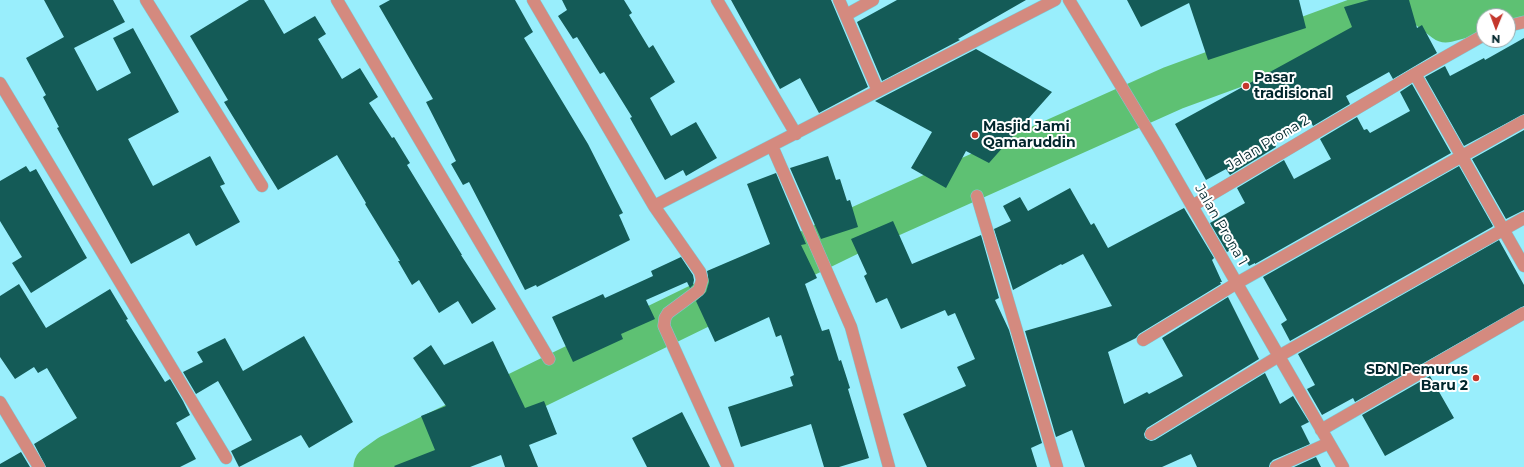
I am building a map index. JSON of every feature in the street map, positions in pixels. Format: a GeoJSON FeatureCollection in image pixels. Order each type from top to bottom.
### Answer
{"type":"FeatureCollection","features":[{"type":"Feature","properties":{"kind":"street"},"geometry":{"type":"LineString","coordinates":[[146,0],[262,186]]}},
{"type":"Feature","properties":{"kind":"street"},"geometry":{"type":"LineString","coordinates":[[337,0],[549,359]]}},
{"type":"Feature","properties":{"kind":"street"},"geometry":{"type":"LineString","coordinates":[[533,0],[654,206],[700,272],[702,280],[699,290],[668,313],[665,318],[664,326],[728,467]]}},
{"type":"Feature","properties":{"kind":"street"},"geometry":{"type":"LineString","coordinates":[[717,0],[796,134]]}},
{"type":"Feature","properties":{"kind":"street"},"geometry":{"type":"LineString","coordinates":[[839,0],[878,91]]}},
{"type":"Feature","properties":{"kind":"street"},"geometry":{"type":"LineString","coordinates":[[846,15],[873,0]]}},
{"type":"Feature","properties":{"kind":"street"},"geometry":{"type":"LineString","coordinates":[[654,206],[1055,0]]}},
{"type":"Feature","properties":{"kind":"street","name":"Jalan Prona 1"},"geometry":{"type":"LineString","coordinates":[[1070,0],[1158,147],[1343,467]]}},
{"type":"Feature","properties":{"kind":"street","name":"Jalan Prona 2"},"geometry":{"type":"LineString","coordinates":[[1192,206],[1476,40]]}},
{"type":"Feature","properties":{"kind":"street"},"geometry":{"type":"LineString","coordinates":[[1415,74],[1524,266]]}},
{"type":"Feature","properties":{"kind":"street"},"geometry":{"type":"LineString","coordinates":[[0,83],[226,458]]}},
{"type":"Feature","properties":{"kind":"street"},"geometry":{"type":"LineString","coordinates":[[1143,340],[1237,283],[1463,157],[1524,121]]}},
{"type":"Feature","properties":{"kind":"street"},"geometry":{"type":"LineString","coordinates":[[772,146],[851,327],[889,467]]}},
{"type":"Feature","properties":{"kind":"street"},"geometry":{"type":"LineString","coordinates":[[978,196],[1057,467]]}},
{"type":"Feature","properties":{"kind":"street"},"geometry":{"type":"LineString","coordinates":[[1151,434],[1279,356],[1524,218]]}},
{"type":"Feature","properties":{"kind":"street"},"geometry":{"type":"LineString","coordinates":[[1321,430],[1524,313]]}},
{"type":"Feature","properties":{"kind":"street"},"geometry":{"type":"LineString","coordinates":[[0,402],[39,467]]}},
{"type":"Feature","properties":{"kind":"street"},"geometry":{"type":"LineString","coordinates":[[1276,467],[1329,444]]}},
{"type":"Feature","properties":{"kind":"building"},"geometry":{"type":"Polygon","coordinates":[[[44,0],[113,0],[125,22],[74,48],[97,91],[131,73],[113,38],[133,28],[179,112],[128,139],[153,186],[210,156],[225,184],[220,186],[240,222],[196,246],[189,233],[131,264],[57,128],[59,127],[43,97],[46,95],[26,58],[64,37],[44,0]]]}},
{"type":"Feature","properties":{"kind":"building"},"geometry":{"type":"Polygon","coordinates":[[[249,0],[264,0],[284,34],[315,16],[326,34],[318,39],[342,79],[360,68],[378,97],[369,103],[392,138],[394,137],[410,163],[407,165],[461,255],[496,309],[472,324],[458,301],[439,313],[419,280],[412,285],[398,261],[400,261],[337,155],[278,190],[224,102],[228,100],[190,36],[249,0]]]}},
{"type":"Feature","properties":{"kind":"building"},"geometry":{"type":"Polygon","coordinates":[[[390,0],[515,0],[533,32],[524,38],[588,144],[623,213],[619,215],[630,240],[537,287],[536,285],[525,290],[469,182],[463,185],[451,164],[456,161],[426,102],[433,99],[379,6],[390,0]]]}},
{"type":"Feature","properties":{"kind":"building"},"geometry":{"type":"Polygon","coordinates":[[[562,0],[624,0],[632,13],[629,15],[649,48],[653,45],[675,82],[650,98],[671,136],[696,122],[717,158],[686,176],[683,170],[665,180],[630,118],[632,117],[604,72],[600,74],[577,37],[573,39],[558,16],[567,10],[562,0]]]}},
{"type":"Feature","properties":{"kind":"building"},"geometry":{"type":"Polygon","coordinates":[[[731,0],[831,0],[868,87],[819,113],[800,78],[780,89],[731,0]]]}},
{"type":"Feature","properties":{"kind":"building"},"geometry":{"type":"Polygon","coordinates":[[[897,0],[1026,0],[958,39],[960,40],[882,81],[857,22],[897,0]]]}},
{"type":"Feature","properties":{"kind":"building"},"geometry":{"type":"Polygon","coordinates":[[[1127,0],[1299,0],[1306,28],[1208,60],[1189,3],[1141,27],[1127,0]]]}},
{"type":"Feature","properties":{"kind":"building"},"geometry":{"type":"Polygon","coordinates":[[[1369,0],[1409,0],[1417,28],[1422,25],[1437,53],[1393,79],[1389,72],[1346,96],[1350,104],[1313,126],[1311,122],[1274,143],[1276,147],[1230,175],[1226,169],[1206,180],[1175,124],[1352,27],[1344,7],[1369,0]]]}},
{"type":"Feature","properties":{"kind":"building"},"geometry":{"type":"Polygon","coordinates":[[[1524,38],[1524,114],[1464,146],[1425,77],[1445,66],[1450,76],[1484,58],[1485,60],[1506,48],[1516,48],[1516,43],[1524,38]]]}},
{"type":"Feature","properties":{"kind":"building","name":"Masjid Jami Qamaruddin"},"geometry":{"type":"Polygon","coordinates":[[[976,49],[1052,92],[989,163],[966,151],[946,188],[911,168],[932,132],[875,101],[976,49]]]}},
{"type":"Feature","properties":{"kind":"building"},"geometry":{"type":"Polygon","coordinates":[[[1412,84],[1451,153],[1255,264],[1249,266],[1238,246],[1227,252],[1210,223],[1245,203],[1237,188],[1284,160],[1294,179],[1331,159],[1320,139],[1357,117],[1364,130],[1367,129],[1370,133],[1410,111],[1400,92],[1412,84]]]}},
{"type":"Feature","properties":{"kind":"building"},"geometry":{"type":"Polygon","coordinates":[[[1524,130],[1524,210],[1506,219],[1472,159],[1524,130]]]}},
{"type":"Feature","properties":{"kind":"building"},"geometry":{"type":"Polygon","coordinates":[[[828,156],[836,180],[840,179],[847,201],[850,200],[858,227],[821,239],[790,168],[828,156]]]}},
{"type":"Feature","properties":{"kind":"building"},"geometry":{"type":"Polygon","coordinates":[[[26,166],[30,172],[36,169],[87,258],[31,293],[12,263],[22,257],[0,221],[0,181],[26,166]]]}},
{"type":"Feature","properties":{"kind":"building"},"geometry":{"type":"Polygon","coordinates":[[[1459,166],[1493,226],[1290,341],[1281,324],[1287,320],[1263,277],[1459,166]]]}},
{"type":"Feature","properties":{"kind":"building"},"geometry":{"type":"Polygon","coordinates":[[[776,173],[806,244],[801,245],[817,278],[805,284],[822,331],[829,329],[839,361],[841,360],[850,388],[848,389],[869,458],[839,467],[824,467],[811,424],[741,447],[728,407],[793,386],[790,377],[794,375],[781,335],[776,337],[769,317],[715,342],[696,301],[706,292],[709,282],[707,271],[770,244],[747,184],[776,173]]]}},
{"type":"Feature","properties":{"kind":"building"},"geometry":{"type":"Polygon","coordinates":[[[1070,188],[1091,225],[1094,223],[1108,248],[1184,208],[1214,258],[1212,260],[1222,282],[1139,334],[1136,338],[1108,352],[1124,404],[1147,392],[1149,394],[1183,376],[1162,338],[1228,297],[1259,359],[1147,428],[1144,434],[1145,438],[1151,441],[1155,440],[1265,373],[1280,404],[1293,396],[1309,422],[1301,426],[1310,444],[1273,460],[1269,467],[1197,467],[1191,454],[1162,467],[1085,467],[1072,430],[1056,437],[1025,331],[1112,306],[1083,254],[1013,290],[994,229],[1011,221],[1003,206],[1020,197],[1028,211],[1070,188]]]}},
{"type":"Feature","properties":{"kind":"building"},"geometry":{"type":"Polygon","coordinates":[[[893,221],[912,264],[981,235],[999,298],[995,300],[1009,330],[1042,443],[1031,448],[1037,467],[927,467],[903,414],[966,386],[957,367],[975,359],[955,313],[948,316],[945,310],[901,329],[887,298],[876,303],[864,276],[867,274],[851,239],[893,221]]]}},
{"type":"Feature","properties":{"kind":"building"},"geometry":{"type":"Polygon","coordinates":[[[1499,240],[1524,285],[1524,306],[1355,402],[1353,398],[1322,415],[1307,389],[1315,385],[1298,354],[1499,240]]]}},
{"type":"Feature","properties":{"kind":"building"},"geometry":{"type":"Polygon","coordinates":[[[681,257],[693,275],[693,285],[690,288],[687,282],[646,300],[655,319],[621,334],[623,339],[573,362],[552,317],[603,294],[605,298],[653,276],[651,271],[681,257]]]}},
{"type":"Feature","properties":{"kind":"building"},"geometry":{"type":"Polygon","coordinates":[[[19,284],[46,328],[110,289],[128,319],[126,320],[165,382],[170,379],[183,401],[190,415],[176,423],[196,459],[180,467],[46,467],[34,444],[77,418],[47,368],[38,373],[34,367],[15,379],[0,357],[0,296],[19,284]]]}},
{"type":"Feature","properties":{"kind":"building"},"geometry":{"type":"Polygon","coordinates":[[[304,336],[353,422],[309,448],[301,435],[239,467],[231,451],[252,440],[218,381],[196,394],[183,372],[203,362],[197,352],[225,338],[243,371],[304,336]]]}},
{"type":"Feature","properties":{"kind":"building"},"geometry":{"type":"Polygon","coordinates":[[[493,341],[525,408],[544,401],[557,434],[529,445],[538,467],[505,467],[501,455],[470,467],[395,467],[394,466],[435,450],[421,416],[446,406],[413,358],[431,345],[444,365],[493,341]]]}},
{"type":"Feature","properties":{"kind":"building"},"geometry":{"type":"Polygon","coordinates":[[[1430,376],[1454,418],[1385,456],[1362,415],[1430,376]]]}},
{"type":"Feature","properties":{"kind":"building"},"geometry":{"type":"Polygon","coordinates":[[[682,412],[710,467],[647,467],[632,438],[682,412]]]}},
{"type":"Feature","properties":{"kind":"building"},"geometry":{"type":"Polygon","coordinates":[[[21,452],[30,467],[0,467],[0,464],[21,452]]]}},
{"type":"Feature","properties":{"kind":"building"},"geometry":{"type":"Polygon","coordinates":[[[1316,457],[1321,467],[1294,467],[1316,457]]]}},
{"type":"Feature","properties":{"kind":"waterway"},"geometry":{"type":"LineString","coordinates":[[376,467],[390,457],[847,234],[1173,88],[1413,0]]}},
{"type":"Feature","properties":{"kind":"waterway"},"geometry":{"type":"LineString","coordinates":[[1420,0],[1446,20],[1522,0]]}},
{"type":"Feature","properties":{"kind":"place","name":"Pasar tradisional"},"geometry":{"type":"Point","coordinates":[1246,86]}},
{"type":"Feature","properties":{"kind":"place","name":"Masjid Jami Qamaruddin"},"geometry":{"type":"Point","coordinates":[975,135]}},
{"type":"Feature","properties":{"kind":"place","name":"SDN Pemurus Baru 2"},"geometry":{"type":"Point","coordinates":[1476,378]}}]}
